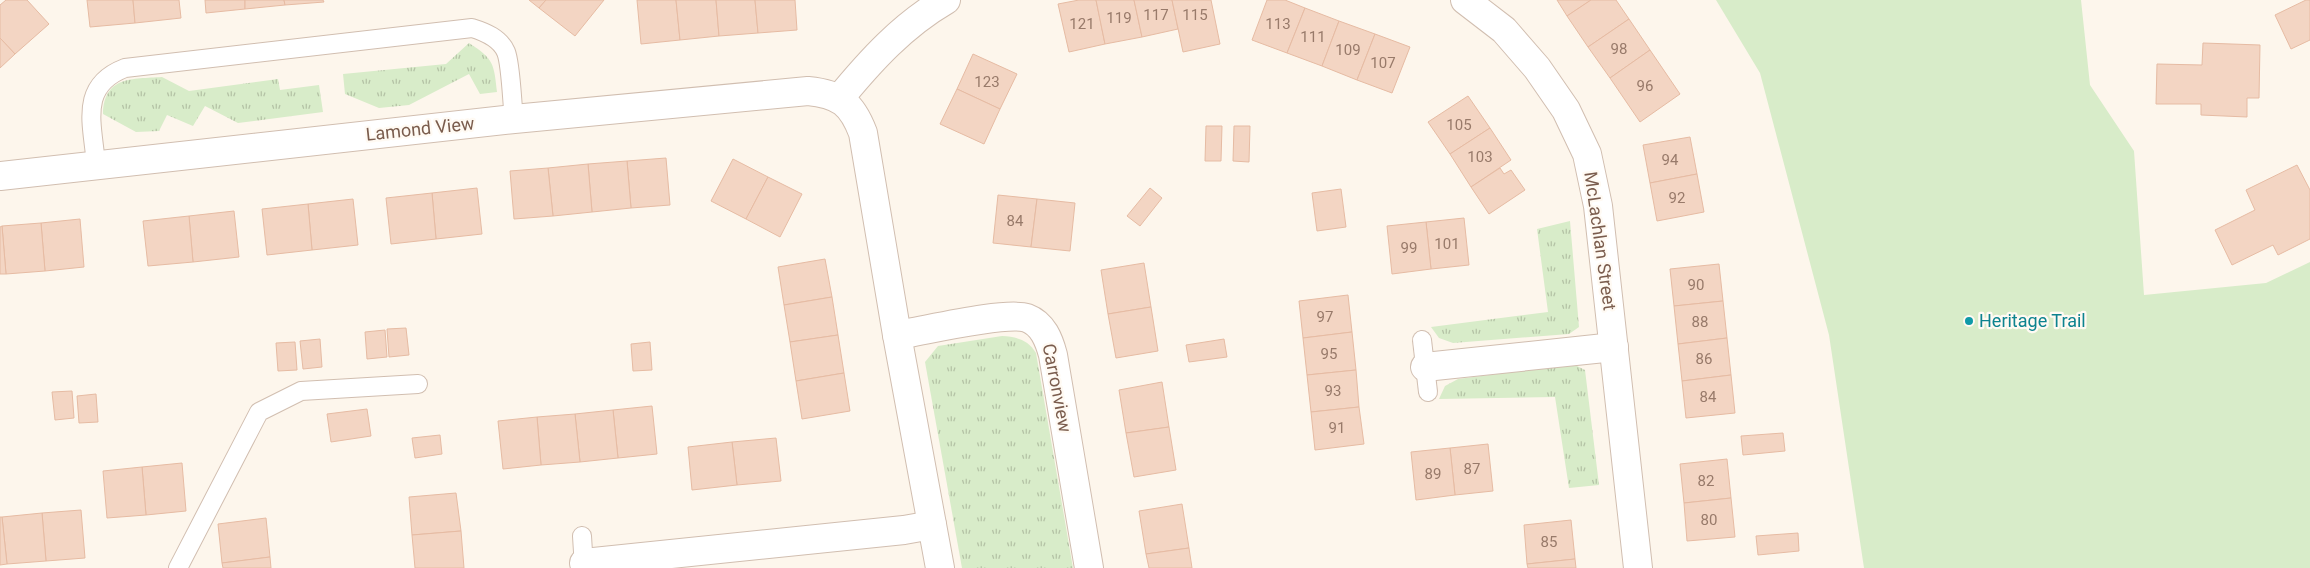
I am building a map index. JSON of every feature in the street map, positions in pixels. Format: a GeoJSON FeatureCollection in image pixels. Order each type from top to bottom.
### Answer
{"type":"FeatureCollection","features":[{"type":"Feature","properties":{"kind":"street"},"geometry":{"type":"LineString","coordinates":[[940,568],[897,335],[863,133],[855,112],[839,99],[894,37],[924,13],[946,0]]}},
{"type":"Feature","properties":{"kind":"street","name":"McLachlan Street"},"geometry":{"type":"LineString","coordinates":[[1465,0],[1504,30],[1537,68],[1566,110],[1586,154],[1598,206],[1638,568]]}},
{"type":"Feature","properties":{"kind":"street","name":"Lamond View"},"geometry":{"type":"LineString","coordinates":[[0,176],[514,119],[808,91],[826,93],[839,99]]}},
{"type":"Feature","properties":{"kind":"street","name":"Carronview"},"geometry":{"type":"LineString","coordinates":[[897,335],[1009,316],[1028,318],[1040,326],[1048,338],[1053,354],[1089,568]]}},
{"type":"Feature","properties":{"kind":"street"},"geometry":{"type":"LineString","coordinates":[[1425,366],[1614,348]]}},
{"type":"Feature","properties":{"kind":"street"},"geometry":{"type":"LineString","coordinates":[[583,556],[904,530],[932,525]]}},
{"type":"Feature","properties":{"kind":"lane"},"geometry":{"type":"LineString","coordinates":[[96,165],[92,101],[99,86],[110,74],[125,68],[472,28],[484,31],[497,40],[506,52],[514,119]]}},
{"type":"Feature","properties":{"kind":"lane"},"geometry":{"type":"LineString","coordinates":[[178,568],[259,412],[301,391],[418,384]]}},
{"type":"Feature","properties":{"kind":"green space"},"geometry":{"type":"Polygon","coordinates":[[[1716,0],[2081,0],[2090,85],[2134,151],[2144,295],[2266,283],[2310,262],[2310,568],[1864,568],[1829,335],[1760,73],[1716,0]]]}},
{"type":"Feature","properties":{"kind":"green space"},"geometry":{"type":"Polygon","coordinates":[[[469,43],[483,53],[491,63],[497,92],[480,94],[469,74],[409,105],[379,108],[345,94],[343,74],[446,64],[469,43]]]}},
{"type":"Feature","properties":{"kind":"green space"},"geometry":{"type":"Polygon","coordinates":[[[162,77],[189,91],[278,79],[280,90],[319,85],[323,112],[238,123],[205,106],[193,126],[167,115],[159,131],[136,132],[103,114],[108,92],[114,86],[140,78],[162,77]]]}},
{"type":"Feature","properties":{"kind":"green space"},"geometry":{"type":"Polygon","coordinates":[[[1570,221],[1579,327],[1569,334],[1453,343],[1439,338],[1431,327],[1548,312],[1537,229],[1570,221]]]}},
{"type":"Feature","properties":{"kind":"green space"},"geometry":{"type":"Polygon","coordinates":[[[1002,336],[1022,340],[1030,345],[1036,353],[1073,568],[962,568],[925,362],[938,346],[1002,336]]]}},
{"type":"Feature","properties":{"kind":"green space"},"geometry":{"type":"Polygon","coordinates":[[[1573,364],[1585,370],[1599,485],[1569,488],[1555,397],[1439,399],[1445,386],[1458,379],[1573,364]]]}},
{"type":"Feature","properties":{"kind":"building"},"geometry":{"type":"Polygon","coordinates":[[[6,0],[27,0],[49,24],[15,54],[0,38],[0,5],[6,0]]]}},
{"type":"Feature","properties":{"kind":"building"},"geometry":{"type":"Polygon","coordinates":[[[87,0],[133,0],[135,23],[90,27],[87,0]]]}},
{"type":"Feature","properties":{"kind":"building"},"geometry":{"type":"Polygon","coordinates":[[[133,0],[179,0],[181,18],[135,23],[133,0]]]}},
{"type":"Feature","properties":{"kind":"building"},"geometry":{"type":"Polygon","coordinates":[[[205,0],[245,0],[245,9],[206,13],[205,0]]]}},
{"type":"Feature","properties":{"kind":"building"},"geometry":{"type":"Polygon","coordinates":[[[245,0],[284,0],[285,5],[245,9],[245,0]]]}},
{"type":"Feature","properties":{"kind":"building"},"geometry":{"type":"Polygon","coordinates":[[[284,0],[323,0],[324,2],[285,5],[284,0]]]}},
{"type":"Feature","properties":{"kind":"building"},"geometry":{"type":"Polygon","coordinates":[[[529,0],[546,0],[539,8],[529,0]]]}},
{"type":"Feature","properties":{"kind":"building"},"geometry":{"type":"Polygon","coordinates":[[[546,0],[604,0],[575,36],[539,8],[546,0]]]}},
{"type":"Feature","properties":{"kind":"building"},"geometry":{"type":"Polygon","coordinates":[[[637,0],[676,0],[680,40],[641,44],[637,0]]]}},
{"type":"Feature","properties":{"kind":"building"},"geometry":{"type":"Polygon","coordinates":[[[676,0],[716,0],[719,36],[680,40],[676,0]]]}},
{"type":"Feature","properties":{"kind":"building"},"geometry":{"type":"Polygon","coordinates":[[[716,0],[755,0],[758,33],[719,36],[716,0]]]}},
{"type":"Feature","properties":{"kind":"building"},"geometry":{"type":"Polygon","coordinates":[[[755,0],[795,0],[797,30],[758,33],[755,0]]]}},
{"type":"Feature","properties":{"kind":"building"},"geometry":{"type":"Polygon","coordinates":[[[1079,0],[1096,0],[1105,44],[1069,52],[1058,4],[1079,0]]]}},
{"type":"Feature","properties":{"kind":"building"},"geometry":{"type":"Polygon","coordinates":[[[1096,0],[1134,0],[1142,37],[1105,44],[1096,0]]]}},
{"type":"Feature","properties":{"kind":"building"},"geometry":{"type":"Polygon","coordinates":[[[1134,0],[1172,0],[1178,29],[1142,37],[1134,0]]]}},
{"type":"Feature","properties":{"kind":"building"},"geometry":{"type":"Polygon","coordinates":[[[1172,0],[1211,0],[1220,44],[1183,52],[1172,0]]]}},
{"type":"Feature","properties":{"kind":"building"},"geometry":{"type":"Polygon","coordinates":[[[1267,0],[1285,0],[1305,8],[1287,53],[1252,40],[1267,0]]]}},
{"type":"Feature","properties":{"kind":"building"},"geometry":{"type":"Polygon","coordinates":[[[1557,0],[1591,0],[1567,16],[1557,0]]]}},
{"type":"Feature","properties":{"kind":"building"},"geometry":{"type":"Polygon","coordinates":[[[1591,0],[1616,0],[1629,19],[1588,47],[1567,16],[1591,0]]]}},
{"type":"Feature","properties":{"kind":"building"},"geometry":{"type":"Polygon","coordinates":[[[2306,0],[2310,0],[2310,40],[2291,49],[2275,15],[2306,0]]]}},
{"type":"Feature","properties":{"kind":"building"},"geometry":{"type":"Polygon","coordinates":[[[1305,8],[1339,21],[1322,66],[1287,53],[1305,8]]]}},
{"type":"Feature","properties":{"kind":"building"},"geometry":{"type":"Polygon","coordinates":[[[1629,19],[1650,50],[1610,78],[1588,47],[1629,19]]]}},
{"type":"Feature","properties":{"kind":"building"},"geometry":{"type":"Polygon","coordinates":[[[1339,21],[1375,34],[1357,80],[1322,66],[1339,21]]]}},
{"type":"Feature","properties":{"kind":"building"},"geometry":{"type":"Polygon","coordinates":[[[1375,34],[1410,47],[1392,93],[1357,80],[1375,34]]]}},
{"type":"Feature","properties":{"kind":"building"},"geometry":{"type":"Polygon","coordinates":[[[0,38],[15,54],[0,68],[0,38]]]}},
{"type":"Feature","properties":{"kind":"building"},"geometry":{"type":"Polygon","coordinates":[[[2203,43],[2260,45],[2259,98],[2247,98],[2247,117],[2201,115],[2201,104],[2156,104],[2157,64],[2202,65],[2203,43]]]}},
{"type":"Feature","properties":{"kind":"building"},"geometry":{"type":"Polygon","coordinates":[[[1650,50],[1680,94],[1640,122],[1610,78],[1650,50]]]}},
{"type":"Feature","properties":{"kind":"building"},"geometry":{"type":"Polygon","coordinates":[[[973,54],[1017,74],[1000,109],[957,89],[973,54]]]}},
{"type":"Feature","properties":{"kind":"building"},"geometry":{"type":"Polygon","coordinates":[[[957,89],[1000,109],[984,144],[940,124],[957,89]]]}},
{"type":"Feature","properties":{"kind":"building"},"geometry":{"type":"Polygon","coordinates":[[[1468,96],[1490,128],[1450,154],[1428,122],[1468,96]]]}},
{"type":"Feature","properties":{"kind":"building"},"geometry":{"type":"Polygon","coordinates":[[[1206,126],[1222,126],[1221,161],[1205,161],[1206,126]]]}},
{"type":"Feature","properties":{"kind":"building"},"geometry":{"type":"Polygon","coordinates":[[[1234,126],[1250,126],[1249,162],[1233,161],[1234,126]]]}},
{"type":"Feature","properties":{"kind":"building"},"geometry":{"type":"Polygon","coordinates":[[[1490,128],[1511,160],[1471,187],[1450,154],[1490,128]]]}},
{"type":"Feature","properties":{"kind":"building"},"geometry":{"type":"Polygon","coordinates":[[[1690,137],[1697,174],[1650,183],[1643,145],[1690,137]]]}},
{"type":"Feature","properties":{"kind":"building"},"geometry":{"type":"Polygon","coordinates":[[[666,158],[670,205],[631,208],[627,161],[666,158]]]}},
{"type":"Feature","properties":{"kind":"building"},"geometry":{"type":"Polygon","coordinates":[[[733,159],[768,177],[746,219],[711,201],[733,159]]]}},
{"type":"Feature","properties":{"kind":"building"},"geometry":{"type":"Polygon","coordinates":[[[627,161],[631,208],[592,212],[588,164],[627,161]]]}},
{"type":"Feature","properties":{"kind":"building"},"geometry":{"type":"Polygon","coordinates":[[[588,164],[592,212],[553,216],[548,168],[588,164]]]}},
{"type":"Feature","properties":{"kind":"building"},"geometry":{"type":"Polygon","coordinates":[[[2297,165],[2310,190],[2310,239],[2278,255],[2273,245],[2232,265],[2215,230],[2255,210],[2246,190],[2297,165]]]}},
{"type":"Feature","properties":{"kind":"building"},"geometry":{"type":"Polygon","coordinates":[[[548,168],[553,216],[514,219],[510,171],[548,168]]]}},
{"type":"Feature","properties":{"kind":"building"},"geometry":{"type":"Polygon","coordinates":[[[1500,168],[1504,174],[1511,170],[1525,190],[1489,214],[1471,187],[1500,168]]]}},
{"type":"Feature","properties":{"kind":"building"},"geometry":{"type":"Polygon","coordinates":[[[1697,174],[1704,212],[1657,221],[1650,183],[1697,174]]]}},
{"type":"Feature","properties":{"kind":"building"},"geometry":{"type":"Polygon","coordinates":[[[768,177],[802,194],[780,237],[746,219],[768,177]]]}},
{"type":"Feature","properties":{"kind":"building"},"geometry":{"type":"Polygon","coordinates":[[[477,188],[482,234],[436,239],[432,193],[477,188]]]}},
{"type":"Feature","properties":{"kind":"building"},"geometry":{"type":"Polygon","coordinates":[[[1150,188],[1162,198],[1140,226],[1127,216],[1150,188]]]}},
{"type":"Feature","properties":{"kind":"building"},"geometry":{"type":"Polygon","coordinates":[[[1341,189],[1346,227],[1317,231],[1312,193],[1341,189]]]}},
{"type":"Feature","properties":{"kind":"building"},"geometry":{"type":"Polygon","coordinates":[[[432,193],[436,239],[391,244],[386,198],[432,193]]]}},
{"type":"Feature","properties":{"kind":"building"},"geometry":{"type":"Polygon","coordinates":[[[998,195],[1037,199],[1031,247],[993,243],[998,195]]]}},
{"type":"Feature","properties":{"kind":"building"},"geometry":{"type":"Polygon","coordinates":[[[353,199],[358,245],[312,250],[308,204],[353,199]]]}},
{"type":"Feature","properties":{"kind":"building"},"geometry":{"type":"Polygon","coordinates":[[[1037,199],[1075,203],[1070,251],[1031,247],[1037,199]]]}},
{"type":"Feature","properties":{"kind":"building"},"geometry":{"type":"Polygon","coordinates":[[[308,204],[312,250],[267,255],[262,209],[308,204]]]}},
{"type":"Feature","properties":{"kind":"building"},"geometry":{"type":"Polygon","coordinates":[[[234,211],[239,257],[193,262],[189,216],[234,211]]]}},
{"type":"Feature","properties":{"kind":"building"},"geometry":{"type":"Polygon","coordinates":[[[189,216],[193,262],[148,266],[143,221],[189,216]]]}},
{"type":"Feature","properties":{"kind":"building"},"geometry":{"type":"Polygon","coordinates":[[[1464,218],[1469,265],[1431,269],[1426,222],[1464,218]]]}},
{"type":"Feature","properties":{"kind":"building"},"geometry":{"type":"Polygon","coordinates":[[[80,219],[84,267],[45,271],[41,223],[80,219]]]}},
{"type":"Feature","properties":{"kind":"building"},"geometry":{"type":"Polygon","coordinates":[[[1426,222],[1431,269],[1392,274],[1387,226],[1426,222]]]}},
{"type":"Feature","properties":{"kind":"building"},"geometry":{"type":"Polygon","coordinates":[[[41,223],[45,271],[6,274],[2,226],[41,223]]]}},
{"type":"Feature","properties":{"kind":"building"},"geometry":{"type":"Polygon","coordinates":[[[2,226],[6,274],[0,274],[0,227],[2,226]]]}},
{"type":"Feature","properties":{"kind":"building"},"geometry":{"type":"Polygon","coordinates":[[[825,259],[832,297],[784,305],[778,267],[825,259]]]}},
{"type":"Feature","properties":{"kind":"building"},"geometry":{"type":"Polygon","coordinates":[[[1144,263],[1151,307],[1108,314],[1101,270],[1144,263]]]}},
{"type":"Feature","properties":{"kind":"building"},"geometry":{"type":"Polygon","coordinates":[[[1719,264],[1723,301],[1674,306],[1670,269],[1719,264]]]}},
{"type":"Feature","properties":{"kind":"building"},"geometry":{"type":"Polygon","coordinates":[[[1348,295],[1352,332],[1303,338],[1299,301],[1348,295]]]}},
{"type":"Feature","properties":{"kind":"building"},"geometry":{"type":"Polygon","coordinates":[[[832,297],[838,335],[790,342],[784,305],[832,297]]]}},
{"type":"Feature","properties":{"kind":"building"},"geometry":{"type":"Polygon","coordinates":[[[1723,301],[1727,338],[1678,344],[1674,306],[1723,301]]]}},
{"type":"Feature","properties":{"kind":"building"},"geometry":{"type":"Polygon","coordinates":[[[1151,307],[1158,351],[1116,358],[1108,314],[1151,307]]]}},
{"type":"Feature","properties":{"kind":"building"},"geometry":{"type":"Polygon","coordinates":[[[406,328],[409,355],[389,357],[387,329],[406,328]]]}},
{"type":"Feature","properties":{"kind":"building"},"geometry":{"type":"Polygon","coordinates":[[[385,330],[387,357],[367,359],[365,332],[385,330]]]}},
{"type":"Feature","properties":{"kind":"building"},"geometry":{"type":"Polygon","coordinates":[[[1352,332],[1356,370],[1307,375],[1303,338],[1352,332]]]}},
{"type":"Feature","properties":{"kind":"building"},"geometry":{"type":"Polygon","coordinates":[[[838,335],[844,373],[796,381],[790,342],[838,335]]]}},
{"type":"Feature","properties":{"kind":"building"},"geometry":{"type":"Polygon","coordinates":[[[1727,338],[1731,375],[1682,381],[1678,344],[1727,338]]]}},
{"type":"Feature","properties":{"kind":"building"},"geometry":{"type":"Polygon","coordinates":[[[320,339],[322,367],[303,369],[300,341],[320,339]]]}},
{"type":"Feature","properties":{"kind":"building"},"geometry":{"type":"Polygon","coordinates":[[[1224,339],[1227,357],[1189,362],[1186,345],[1224,339]]]}},
{"type":"Feature","properties":{"kind":"building"},"geometry":{"type":"Polygon","coordinates":[[[295,342],[297,370],[278,371],[276,343],[295,342]]]}},
{"type":"Feature","properties":{"kind":"building"},"geometry":{"type":"Polygon","coordinates":[[[650,342],[652,370],[633,371],[631,344],[650,342]]]}},
{"type":"Feature","properties":{"kind":"building"},"geometry":{"type":"Polygon","coordinates":[[[1356,370],[1359,407],[1311,412],[1307,375],[1356,370]]]}},
{"type":"Feature","properties":{"kind":"building"},"geometry":{"type":"Polygon","coordinates":[[[844,373],[850,411],[802,419],[796,381],[844,373]]]}},
{"type":"Feature","properties":{"kind":"building"},"geometry":{"type":"Polygon","coordinates":[[[1731,375],[1735,413],[1686,418],[1682,381],[1731,375]]]}},
{"type":"Feature","properties":{"kind":"building"},"geometry":{"type":"Polygon","coordinates":[[[1162,382],[1169,427],[1126,433],[1119,390],[1162,382]]]}},
{"type":"Feature","properties":{"kind":"building"},"geometry":{"type":"Polygon","coordinates":[[[72,391],[74,418],[55,420],[52,392],[72,391]]]}},
{"type":"Feature","properties":{"kind":"building"},"geometry":{"type":"Polygon","coordinates":[[[96,394],[98,422],[79,423],[77,396],[96,394]]]}},
{"type":"Feature","properties":{"kind":"building"},"geometry":{"type":"Polygon","coordinates":[[[652,406],[657,454],[618,458],[613,410],[652,406]]]}},
{"type":"Feature","properties":{"kind":"building"},"geometry":{"type":"Polygon","coordinates":[[[1359,407],[1364,444],[1315,450],[1311,412],[1359,407]]]}},
{"type":"Feature","properties":{"kind":"building"},"geometry":{"type":"Polygon","coordinates":[[[367,409],[371,436],[331,442],[327,414],[367,409]]]}},
{"type":"Feature","properties":{"kind":"building"},"geometry":{"type":"Polygon","coordinates":[[[613,410],[618,458],[580,462],[575,414],[613,410]]]}},
{"type":"Feature","properties":{"kind":"building"},"geometry":{"type":"Polygon","coordinates":[[[575,414],[580,462],[541,465],[537,417],[575,414]]]}},
{"type":"Feature","properties":{"kind":"building"},"geometry":{"type":"Polygon","coordinates":[[[537,417],[541,465],[503,469],[498,421],[537,417]]]}},
{"type":"Feature","properties":{"kind":"building"},"geometry":{"type":"Polygon","coordinates":[[[1169,427],[1176,470],[1134,477],[1126,433],[1169,427]]]}},
{"type":"Feature","properties":{"kind":"building"},"geometry":{"type":"Polygon","coordinates":[[[1783,433],[1785,451],[1743,455],[1741,436],[1783,433]]]}},
{"type":"Feature","properties":{"kind":"building"},"geometry":{"type":"Polygon","coordinates":[[[440,435],[442,454],[415,458],[412,438],[440,435]]]}},
{"type":"Feature","properties":{"kind":"building"},"geometry":{"type":"Polygon","coordinates":[[[776,438],[781,481],[737,485],[732,442],[776,438]]]}},
{"type":"Feature","properties":{"kind":"building"},"geometry":{"type":"Polygon","coordinates":[[[732,442],[737,485],[692,490],[688,447],[732,442]]]}},
{"type":"Feature","properties":{"kind":"building"},"geometry":{"type":"Polygon","coordinates":[[[1488,444],[1493,491],[1455,495],[1450,448],[1488,444]]]}},
{"type":"Feature","properties":{"kind":"building"},"geometry":{"type":"Polygon","coordinates":[[[1450,448],[1455,495],[1416,500],[1411,452],[1450,448]]]}},
{"type":"Feature","properties":{"kind":"building"},"geometry":{"type":"Polygon","coordinates":[[[1727,459],[1731,498],[1684,503],[1680,464],[1727,459]]]}},
{"type":"Feature","properties":{"kind":"building"},"geometry":{"type":"Polygon","coordinates":[[[182,463],[186,511],[146,515],[142,467],[182,463]]]}},
{"type":"Feature","properties":{"kind":"building"},"geometry":{"type":"Polygon","coordinates":[[[142,467],[146,515],[107,518],[103,471],[142,467]]]}},
{"type":"Feature","properties":{"kind":"building"},"geometry":{"type":"Polygon","coordinates":[[[456,493],[461,531],[412,535],[409,497],[456,493]]]}},
{"type":"Feature","properties":{"kind":"building"},"geometry":{"type":"Polygon","coordinates":[[[1731,498],[1735,537],[1687,541],[1684,503],[1731,498]]]}},
{"type":"Feature","properties":{"kind":"building"},"geometry":{"type":"Polygon","coordinates":[[[1182,504],[1189,548],[1146,554],[1139,511],[1182,504]]]}},
{"type":"Feature","properties":{"kind":"building"},"geometry":{"type":"Polygon","coordinates":[[[81,510],[85,558],[46,561],[42,513],[81,510]]]}},
{"type":"Feature","properties":{"kind":"building"},"geometry":{"type":"Polygon","coordinates":[[[42,513],[46,561],[7,564],[2,517],[42,513]]]}},
{"type":"Feature","properties":{"kind":"building"},"geometry":{"type":"Polygon","coordinates":[[[0,517],[2,517],[7,564],[0,565],[0,517]]]}},
{"type":"Feature","properties":{"kind":"building"},"geometry":{"type":"Polygon","coordinates":[[[266,518],[270,557],[222,563],[218,524],[266,518]]]}},
{"type":"Feature","properties":{"kind":"building"},"geometry":{"type":"Polygon","coordinates":[[[1571,520],[1575,559],[1527,564],[1524,525],[1571,520]]]}},
{"type":"Feature","properties":{"kind":"building"},"geometry":{"type":"Polygon","coordinates":[[[461,531],[464,568],[415,568],[412,535],[461,531]]]}},
{"type":"Feature","properties":{"kind":"building"},"geometry":{"type":"Polygon","coordinates":[[[1798,533],[1799,551],[1758,555],[1756,536],[1798,533]]]}},
{"type":"Feature","properties":{"kind":"building"},"geometry":{"type":"Polygon","coordinates":[[[1189,548],[1192,568],[1149,568],[1146,554],[1189,548]]]}},
{"type":"Feature","properties":{"kind":"building"},"geometry":{"type":"Polygon","coordinates":[[[270,557],[271,568],[223,568],[222,563],[270,557]]]}},
{"type":"Feature","properties":{"kind":"building"},"geometry":{"type":"Polygon","coordinates":[[[1575,559],[1576,568],[1528,568],[1527,564],[1575,559]]]}},
{"type":"Feature","properties":{"kind":"place","name":"Heritage Trail"},"geometry":{"type":"Point","coordinates":[1969,321]}}]}
